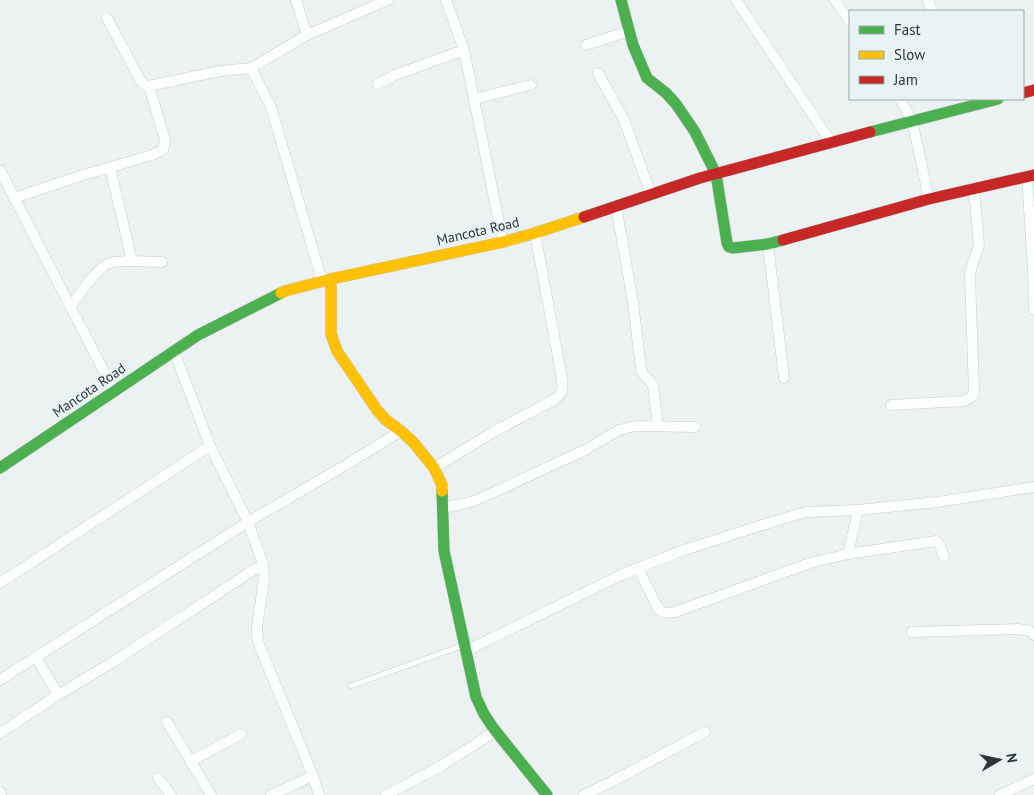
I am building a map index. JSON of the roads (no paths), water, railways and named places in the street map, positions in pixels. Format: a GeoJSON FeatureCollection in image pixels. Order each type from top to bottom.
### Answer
{"type":"FeatureCollection","features":[{"type":"Feature","properties":{"kind":"street"},"geometry":{"type":"LineString","coordinates":[[296,0],[307,36]]}},
{"type":"Feature","properties":{"kind":"street"},"geometry":{"type":"LineString","coordinates":[[107,18],[140,80],[145,85],[150,86],[220,71],[251,68],[307,36],[388,0]]}},
{"type":"Feature","properties":{"kind":"street"},"geometry":{"type":"LineString","coordinates":[[446,0],[464,50],[503,242]]}},
{"type":"Feature","properties":{"kind":"street"},"geometry":{"type":"LineString","coordinates":[[621,0],[633,45],[647,78],[666,93],[676,104],[696,132],[716,174],[729,247],[768,244],[928,199],[1030,176],[1034,310]]}},
{"type":"Feature","properties":{"kind":"street"},"geometry":{"type":"LineString","coordinates":[[736,0],[831,142]]}},
{"type":"Feature","properties":{"kind":"street"},"geometry":{"type":"LineString","coordinates":[[840,2],[849,20]]}},
{"type":"Feature","properties":{"kind":"street"},"geometry":{"type":"LineString","coordinates":[[586,45],[629,31]]}},
{"type":"Feature","properties":{"kind":"street"},"geometry":{"type":"LineString","coordinates":[[378,84],[395,75],[464,50]]}},
{"type":"Feature","properties":{"kind":"street"},"geometry":{"type":"LineString","coordinates":[[251,68],[271,107],[327,280],[331,334],[337,351],[377,410],[413,442],[434,468],[442,485],[444,551],[479,707],[494,732],[518,758],[547,795]]}},
{"type":"Feature","properties":{"kind":"street"},"geometry":{"type":"LineString","coordinates":[[598,73],[624,120],[651,194]]}},
{"type":"Feature","properties":{"kind":"street"},"geometry":{"type":"LineString","coordinates":[[474,99],[531,85]]}},
{"type":"Feature","properties":{"kind":"street"},"geometry":{"type":"LineString","coordinates":[[14,198],[163,150],[165,140],[150,86]]}},
{"type":"Feature","properties":{"kind":"street"},"geometry":{"type":"LineString","coordinates":[[901,100],[912,120],[928,199]]}},
{"type":"Feature","properties":{"kind":"street","name":"Mancota Road"},"geometry":{"type":"LineString","coordinates":[[0,468],[198,335],[286,291],[327,280],[503,242],[716,174],[912,120],[965,103],[990,100]]}},
{"type":"Feature","properties":{"kind":"street"},"geometry":{"type":"LineString","coordinates":[[110,167],[132,261]]}},
{"type":"Feature","properties":{"kind":"street"},"geometry":{"type":"LineString","coordinates":[[0,170],[114,391]]}},
{"type":"Feature","properties":{"kind":"street"},"geometry":{"type":"LineString","coordinates":[[890,405],[964,401],[972,396],[974,391],[970,275],[979,246],[974,189]]}},
{"type":"Feature","properties":{"kind":"street"},"geometry":{"type":"LineString","coordinates":[[616,206],[633,302],[641,369],[644,377],[653,386],[658,426]]}},
{"type":"Feature","properties":{"kind":"street"},"geometry":{"type":"LineString","coordinates":[[434,468],[495,431],[554,400],[560,396],[563,390],[535,233]]}},
{"type":"Feature","properties":{"kind":"street"},"geometry":{"type":"LineString","coordinates":[[768,244],[784,378]]}},
{"type":"Feature","properties":{"kind":"street"},"geometry":{"type":"LineString","coordinates":[[71,306],[89,282],[104,266],[112,262],[162,262]]}},
{"type":"Feature","properties":{"kind":"street"},"geometry":{"type":"LineString","coordinates":[[174,351],[210,446],[248,522],[264,564],[257,637],[319,795]]}},
{"type":"Feature","properties":{"kind":"street"},"geometry":{"type":"LineString","coordinates":[[443,508],[471,502],[554,466],[619,430],[636,426],[695,426]]}},
{"type":"Feature","properties":{"kind":"street"},"geometry":{"type":"LineString","coordinates":[[0,680],[248,522],[401,431]]}},
{"type":"Feature","properties":{"kind":"street"},"geometry":{"type":"LineString","coordinates":[[0,582],[210,446]]}},
{"type":"Feature","properties":{"kind":"street"},"geometry":{"type":"LineString","coordinates":[[465,648],[638,568],[684,550],[788,517],[807,512],[858,510],[938,502],[1034,487]]}},
{"type":"Feature","properties":{"kind":"street"},"geometry":{"type":"LineString","coordinates":[[848,554],[858,510]]}},
{"type":"Feature","properties":{"kind":"street"},"geometry":{"type":"LineString","coordinates":[[638,568],[658,608],[661,612],[668,613],[676,612],[810,563],[848,554],[936,541],[944,556]]}},
{"type":"Feature","properties":{"kind":"street"},"geometry":{"type":"LineString","coordinates":[[0,733],[264,564]]}},
{"type":"Feature","properties":{"kind":"street"},"geometry":{"type":"LineString","coordinates":[[912,632],[1018,628],[1030,631],[1034,635]]}},
{"type":"Feature","properties":{"kind":"street"},"geometry":{"type":"LineString","coordinates":[[36,657],[58,695]]}},
{"type":"Feature","properties":{"kind":"street"},"geometry":{"type":"LineString","coordinates":[[167,722],[211,795]]}},
{"type":"Feature","properties":{"kind":"street"},"geometry":{"type":"LineString","coordinates":[[386,795],[441,766],[494,732]]}},
{"type":"Feature","properties":{"kind":"street"},"geometry":{"type":"LineString","coordinates":[[584,795],[705,732]]}},
{"type":"Feature","properties":{"kind":"street"},"geometry":{"type":"LineString","coordinates":[[191,762],[241,734]]}},
{"type":"Feature","properties":{"kind":"street"},"geometry":{"type":"LineString","coordinates":[[271,795],[313,776]]}},
{"type":"Feature","properties":{"kind":"street"},"geometry":{"type":"LineString","coordinates":[[158,778],[171,795]]}},
{"type":"Feature","properties":{"kind":"street"},"geometry":{"type":"LineString","coordinates":[[1000,795],[1034,779]]}},
{"type":"Feature","properties":{"kind":"lane"},"geometry":{"type":"LineString","coordinates":[[351,686],[465,648]]}}]}
